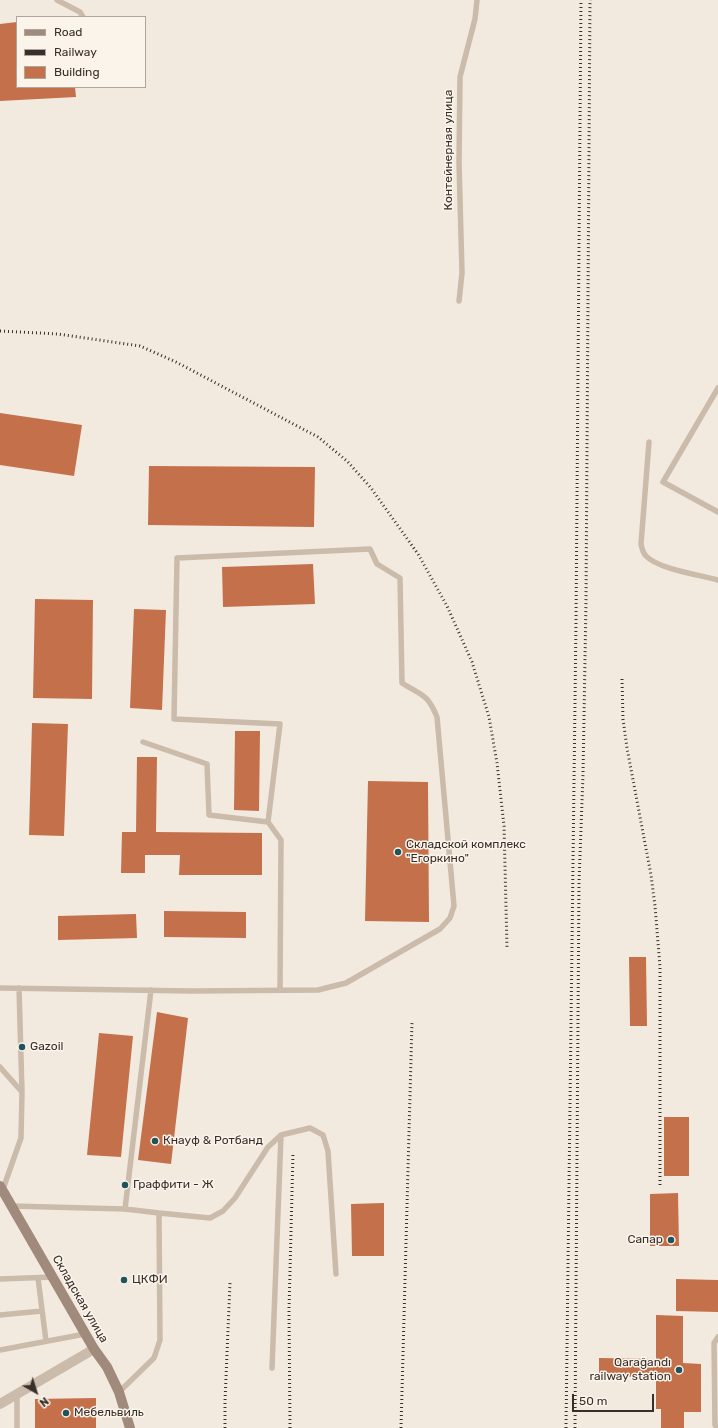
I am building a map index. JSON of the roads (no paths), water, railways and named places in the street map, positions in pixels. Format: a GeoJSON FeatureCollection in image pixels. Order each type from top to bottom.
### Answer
{"type":"FeatureCollection","features":[{"type":"Feature","properties":{"kind":"main road","name":"Складская улица"},"geometry":{"type":"LineString","coordinates":[[1,1188],[85,1334],[107,1367],[119,1392],[130,1428]]}},
{"type":"Feature","properties":{"kind":"street"},"geometry":{"type":"LineString","coordinates":[[0,1404],[94,1349]]}},
{"type":"Feature","properties":{"kind":"lane"},"geometry":{"type":"LineString","coordinates":[[57,0],[80,12],[82,16]]}},
{"type":"Feature","properties":{"kind":"lane","name":"Контейнерная улица"},"geometry":{"type":"LineString","coordinates":[[459,301],[462,273],[459,162],[460,77],[475,19],[477,0]]}},
{"type":"Feature","properties":{"kind":"lane"},"geometry":{"type":"LineString","coordinates":[[718,388],[663,482],[718,512]]}},
{"type":"Feature","properties":{"kind":"lane"},"geometry":{"type":"LineString","coordinates":[[649,442],[641,544],[642,550],[645,555],[662,565],[718,580]]}},
{"type":"Feature","properties":{"kind":"lane"},"geometry":{"type":"LineString","coordinates":[[0,988],[151,990],[280,990],[318,990],[346,983],[440,929],[450,918],[454,906],[437,718],[431,704],[425,696],[402,683],[400,578],[377,564],[370,549],[177,558],[174,719],[280,724],[268,822],[281,840],[280,990]]}},
{"type":"Feature","properties":{"kind":"lane"},"geometry":{"type":"LineString","coordinates":[[143,742],[207,764],[209,816],[268,822]]}},
{"type":"Feature","properties":{"kind":"lane"},"geometry":{"type":"LineString","coordinates":[[1,1188],[21,1138],[22,1092],[19,988]]}},
{"type":"Feature","properties":{"kind":"lane"},"geometry":{"type":"LineString","coordinates":[[125,1209],[151,990]]}},
{"type":"Feature","properties":{"kind":"lane"},"geometry":{"type":"LineString","coordinates":[[0,1067],[22,1092]]}},
{"type":"Feature","properties":{"kind":"lane"},"geometry":{"type":"LineString","coordinates":[[11,1206],[125,1209],[210,1218],[223,1211],[235,1198],[268,1147],[280,1135],[310,1128],[323,1134],[328,1151],[336,1274]]}},
{"type":"Feature","properties":{"kind":"lane"},"geometry":{"type":"LineString","coordinates":[[272,1368],[280,1135]]}},
{"type":"Feature","properties":{"kind":"lane"},"geometry":{"type":"LineString","coordinates":[[119,1392],[154,1358],[160,1340],[159,1213]]}},
{"type":"Feature","properties":{"kind":"lane"},"geometry":{"type":"LineString","coordinates":[[0,1279],[53,1277]]}},
{"type":"Feature","properties":{"kind":"lane"},"geometry":{"type":"LineString","coordinates":[[38,1278],[46,1342]]}},
{"type":"Feature","properties":{"kind":"lane"},"geometry":{"type":"LineString","coordinates":[[0,1315],[42,1311]]}},
{"type":"Feature","properties":{"kind":"lane"},"geometry":{"type":"LineString","coordinates":[[0,1350],[85,1334]]}},
{"type":"Feature","properties":{"kind":"lane"},"geometry":{"type":"LineString","coordinates":[[717,1428],[715,1425],[714,1343],[718,1337]]}},
{"type":"Feature","properties":{"kind":"lane"},"geometry":{"type":"LineString","coordinates":[[16,1394],[17,1428]]}},
{"type":"Feature","properties":{"kind":"railway"},"geometry":{"type":"LineString","coordinates":[[566,1428],[576,621],[581,0]]}},
{"type":"Feature","properties":{"kind":"railway"},"geometry":{"type":"LineString","coordinates":[[575,1428],[579,882],[583,775],[586,602],[590,0]]}},
{"type":"Feature","properties":{"kind":"railway"},"geometry":{"type":"LineString","coordinates":[[0,331],[58,334],[140,346],[176,362],[318,437],[347,461],[371,488],[418,554],[447,606],[472,662],[489,717],[497,763],[504,826],[507,948]]}},
{"type":"Feature","properties":{"kind":"railway"},"geometry":{"type":"LineString","coordinates":[[622,679],[623,719],[651,875],[660,967],[660,1188]]}},
{"type":"Feature","properties":{"kind":"railway"},"geometry":{"type":"LineString","coordinates":[[401,1428],[412,1022]]}},
{"type":"Feature","properties":{"kind":"railway"},"geometry":{"type":"LineString","coordinates":[[290,1428],[289,1310],[293,1153]]}},
{"type":"Feature","properties":{"kind":"railway"},"geometry":{"type":"LineString","coordinates":[[225,1428],[230,1283]]}},
{"type":"Feature","properties":{"kind":"place","name":"Складской комплекс \"Егоркино\""},"geometry":{"type":"Point","coordinates":[398,852]}},
{"type":"Feature","properties":{"kind":"place","name":"Gazoil"},"geometry":{"type":"Point","coordinates":[22,1047]}},
{"type":"Feature","properties":{"kind":"place","name":"Кнауф & Ротбанд"},"geometry":{"type":"Point","coordinates":[155,1141]}},
{"type":"Feature","properties":{"kind":"place","name":"Граффити - Ж"},"geometry":{"type":"Point","coordinates":[125,1185]}},
{"type":"Feature","properties":{"kind":"place","name":"Сапар"},"geometry":{"type":"Point","coordinates":[671,1240]}},
{"type":"Feature","properties":{"kind":"place","name":"ЦКФИ"},"geometry":{"type":"Point","coordinates":[124,1280]}},
{"type":"Feature","properties":{"kind":"place","name":"Qarağandı railway station"},"geometry":{"type":"Point","coordinates":[679,1370]}},
{"type":"Feature","properties":{"kind":"place","name":"Мебельвиль"},"geometry":{"type":"Point","coordinates":[66,1413]}}]}
